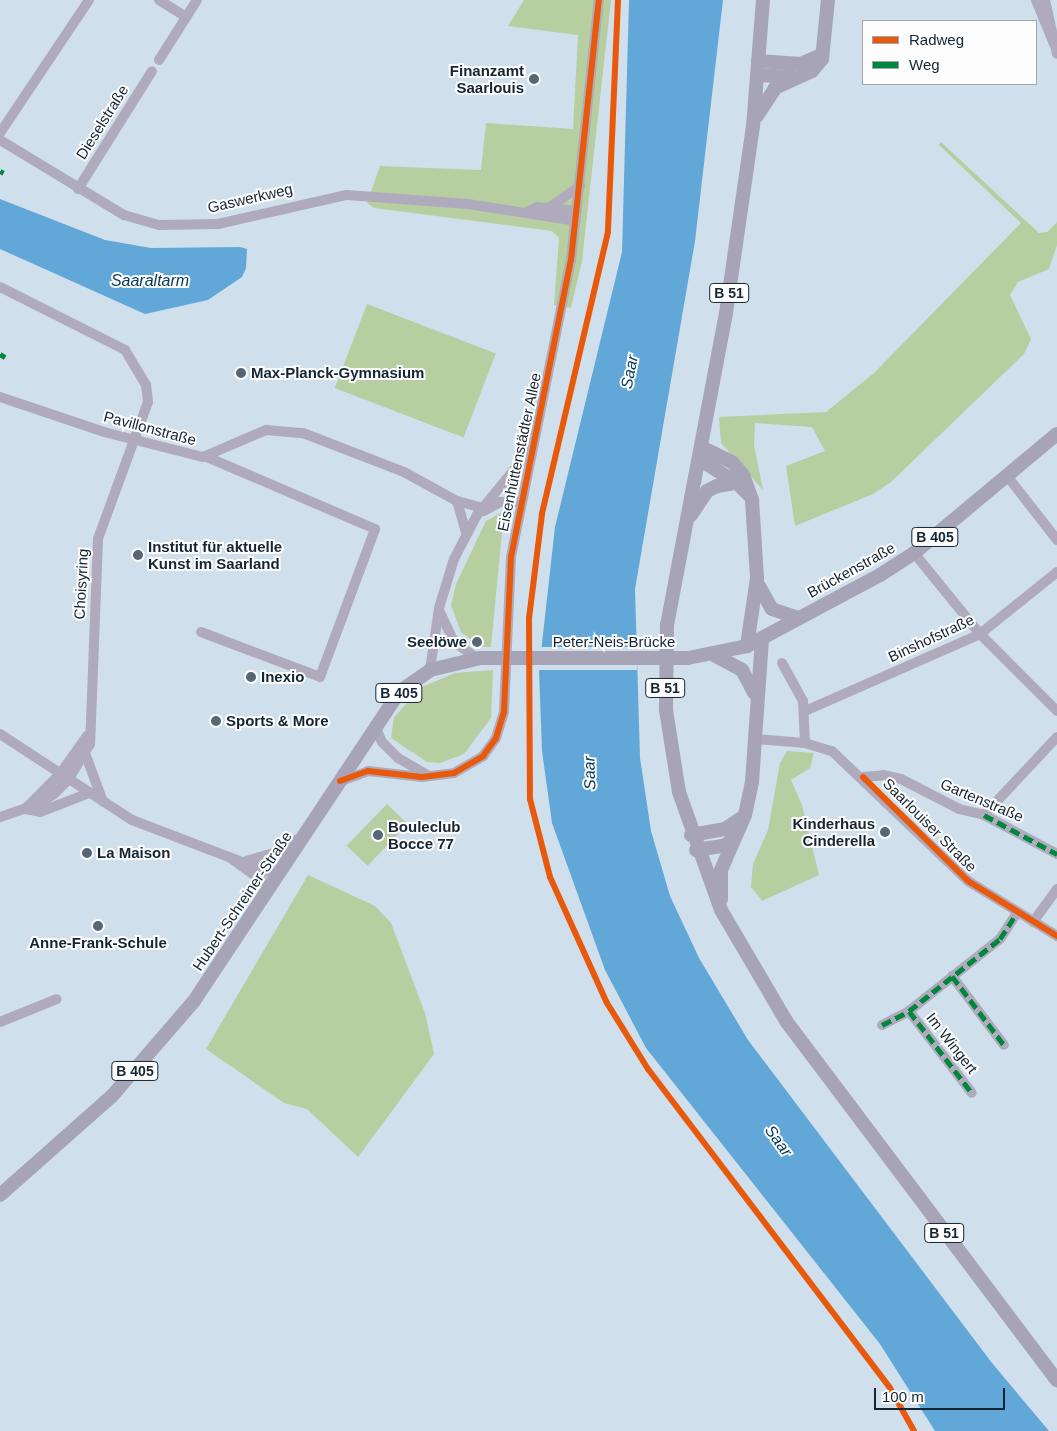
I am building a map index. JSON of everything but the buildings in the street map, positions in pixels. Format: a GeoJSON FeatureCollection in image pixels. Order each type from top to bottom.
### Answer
{"type":"FeatureCollection","features":[{"type":"Feature","properties":{"kind":"main road","name":"B 51"},"geometry":{"type":"LineString","coordinates":[[764,0],[753,126],[726,313],[667,624],[664,677],[670,740],[691,835],[722,910],[815,1065],[1057,1380]]}},
{"type":"Feature","properties":{"kind":"main road"},"geometry":{"type":"LineString","coordinates":[[753,126],[766,97],[794,77],[818,66],[826,45],[828,0]]}},
{"type":"Feature","properties":{"kind":"main road"},"geometry":{"type":"LineString","coordinates":[[758,68],[801,64],[817,58],[826,45]]}},
{"type":"Feature","properties":{"kind":"main road"},"geometry":{"type":"LineString","coordinates":[[758,68],[794,77]]}},
{"type":"Feature","properties":{"kind":"main road","name":"Brückenstraße"},"geometry":{"type":"LineString","coordinates":[[688,658],[713,655],[747,646],[914,553],[1008,478],[1057,434]]}},
{"type":"Feature","properties":{"kind":"main road"},"geometry":{"type":"LineString","coordinates":[[700,453],[738,483],[752,500]]}},
{"type":"Feature","properties":{"kind":"main road"},"geometry":{"type":"LineString","coordinates":[[700,453],[732,462],[743,475],[752,500],[757,578],[762,596],[772,609],[798,618]]}},
{"type":"Feature","properties":{"kind":"main road","name":"B 51"},"geometry":{"type":"LineString","coordinates":[[686,524],[707,491],[738,483]]}},
{"type":"Feature","properties":{"kind":"main road"},"geometry":{"type":"LineString","coordinates":[[747,646],[757,578]]}},
{"type":"Feature","properties":{"kind":"main road","name":"B 51"},"geometry":{"type":"LineString","coordinates":[[722,910],[721,870],[745,815],[755,739],[756,700],[762,638]]}},
{"type":"Feature","properties":{"kind":"main road","name":"B 51"},"geometry":{"type":"LineString","coordinates":[[713,655],[742,670],[756,700]]}},
{"type":"Feature","properties":{"kind":"main road","name":"Peter-Neis-Brücke"},"geometry":{"type":"LineString","coordinates":[[478,658],[688,658]]}},
{"type":"Feature","properties":{"kind":"main road","name":"Hubert-Schreiner-Straße"},"geometry":{"type":"LineString","coordinates":[[0,1195],[26,1174],[142,1064],[194,1001],[309,830],[375,725],[399,692],[430,670],[478,658]]}},
{"type":"Feature","properties":{"kind":"main road"},"geometry":{"type":"LineString","coordinates":[[691,835],[725,829],[745,815]]}},
{"type":"Feature","properties":{"kind":"main road"},"geometry":{"type":"LineString","coordinates":[[696,850],[726,845],[734,837]]}},
{"type":"Feature","properties":{"kind":"street"},"geometry":{"type":"LineString","coordinates":[[0,133],[89,0]]}},
{"type":"Feature","properties":{"kind":"street"},"geometry":{"type":"LineString","coordinates":[[159,0],[186,16]]}},
{"type":"Feature","properties":{"kind":"street"},"geometry":{"type":"LineString","coordinates":[[159,60],[197,0]]}},
{"type":"Feature","properties":{"kind":"street","name":"Eisenhüttenstädter Allee"},"geometry":{"type":"LineString","coordinates":[[340,781],[382,770],[436,777],[469,767],[483,756],[496,738],[504,711],[507,594],[520,502],[562,312],[580,186],[599,0]]}},
{"type":"Feature","properties":{"kind":"street"},"geometry":{"type":"LineString","coordinates":[[1036,0],[1057,54]]}},
{"type":"Feature","properties":{"kind":"street"},"geometry":{"type":"LineString","coordinates":[[1046,0],[1055,30],[1054,44]]}},
{"type":"Feature","properties":{"kind":"street","name":"Dieselstraße"},"geometry":{"type":"LineString","coordinates":[[78,189],[152,71]]}},
{"type":"Feature","properties":{"kind":"street","name":"Gaswerkweg"},"geometry":{"type":"LineString","coordinates":[[0,140],[78,189],[124,215],[160,225],[218,224],[348,195],[576,216]]}},
{"type":"Feature","properties":{"kind":"street","name":"Gaswerkweg"},"geometry":{"type":"LineString","coordinates":[[549,208],[580,186]]}},
{"type":"Feature","properties":{"kind":"street","name":"Gaswerkweg"},"geometry":{"type":"LineString","coordinates":[[528,211],[549,208],[576,216]]}},
{"type":"Feature","properties":{"kind":"street","name":"Choisyring"},"geometry":{"type":"LineString","coordinates":[[0,287],[125,350],[146,384],[148,402],[136,440],[105,511],[98,539],[85,753],[64,777],[24,809]]}},
{"type":"Feature","properties":{"kind":"street","name":"Pavillonstraße"},"geometry":{"type":"LineString","coordinates":[[0,397],[136,440],[205,456],[250,434],[285,429],[404,472],[480,512]]}},
{"type":"Feature","properties":{"kind":"street","name":"Eisenhüttenstädter Allee"},"geometry":{"type":"LineString","coordinates":[[430,670],[439,608],[466,532],[532,447]]}},
{"type":"Feature","properties":{"kind":"street"},"geometry":{"type":"LineString","coordinates":[[201,632],[320,677],[375,529],[205,456]]}},
{"type":"Feature","properties":{"kind":"street"},"geometry":{"type":"LineString","coordinates":[[1008,478],[1057,540]]}},
{"type":"Feature","properties":{"kind":"street"},"geometry":{"type":"LineString","coordinates":[[457,501],[466,532]]}},
{"type":"Feature","properties":{"kind":"street","name":"Eisenhüttenstädter Allee"},"geometry":{"type":"LineString","coordinates":[[480,512],[500,502],[520,502]]}},
{"type":"Feature","properties":{"kind":"street"},"geometry":{"type":"LineString","coordinates":[[914,553],[980,634],[1057,711]]}},
{"type":"Feature","properties":{"kind":"street","name":"Binshofstraße"},"geometry":{"type":"LineString","coordinates":[[805,711],[980,634],[1057,572]]}},
{"type":"Feature","properties":{"kind":"street"},"geometry":{"type":"LineString","coordinates":[[439,608],[454,642],[478,658]]}},
{"type":"Feature","properties":{"kind":"street"},"geometry":{"type":"LineString","coordinates":[[782,663],[796,680],[805,711],[805,743]]}},
{"type":"Feature","properties":{"kind":"street"},"geometry":{"type":"LineString","coordinates":[[375,725],[382,742],[398,758],[436,777]]}},
{"type":"Feature","properties":{"kind":"street"},"geometry":{"type":"LineString","coordinates":[[0,734],[104,803],[158,833],[228,857],[246,861],[275,881]]}},
{"type":"Feature","properties":{"kind":"street","name":"Choisyring"},"geometry":{"type":"LineString","coordinates":[[64,777],[87,736]]}},
{"type":"Feature","properties":{"kind":"street"},"geometry":{"type":"LineString","coordinates":[[984,815],[1057,737]]}},
{"type":"Feature","properties":{"kind":"street","name":"Saarlouiser Straße"},"geometry":{"type":"LineString","coordinates":[[755,739],[805,743],[832,751],[864,777],[954,869],[1017,913],[1057,936]]}},
{"type":"Feature","properties":{"kind":"street"},"geometry":{"type":"LineString","coordinates":[[85,753],[104,803]]}},
{"type":"Feature","properties":{"kind":"street","name":"Gartenstraße"},"geometry":{"type":"LineString","coordinates":[[864,777],[884,775],[901,779],[959,809],[984,815],[1057,854]]}},
{"type":"Feature","properties":{"kind":"street"},"geometry":{"type":"LineString","coordinates":[[0,817],[24,809],[40,812],[89,793]]}},
{"type":"Feature","properties":{"kind":"street"},"geometry":{"type":"LineString","coordinates":[[246,861],[281,851],[309,830]]}},
{"type":"Feature","properties":{"kind":"street"},"geometry":{"type":"LineString","coordinates":[[228,857],[275,881]]}},
{"type":"Feature","properties":{"kind":"street"},"geometry":{"type":"LineString","coordinates":[[1033,922],[1057,889]]}},
{"type":"Feature","properties":{"kind":"street","name":"Im Wingert"},"geometry":{"type":"LineString","coordinates":[[882,1025],[908,1011],[1000,939],[1017,913]]}},
{"type":"Feature","properties":{"kind":"street"},"geometry":{"type":"LineString","coordinates":[[952,976],[1004,1045]]}},
{"type":"Feature","properties":{"kind":"street"},"geometry":{"type":"LineString","coordinates":[[0,1022],[57,999]]}},
{"type":"Feature","properties":{"kind":"street","name":"Im Wingert"},"geometry":{"type":"LineString","coordinates":[[908,1011],[972,1093]]}},
{"type":"Feature","properties":{"kind":"green space"},"geometry":{"type":"Polygon","coordinates":[[[524,0],[611,0],[582,261],[571,308],[554,305],[559,238],[552,231],[374,208],[367,203],[380,166],[481,170],[486,123],[573,129],[578,35],[508,26],[524,0]]]}},
{"type":"Feature","properties":{"kind":"green space"},"geometry":{"type":"Polygon","coordinates":[[[941,142],[1039,233],[1047,232],[1057,222],[1057,245],[1049,269],[1018,282],[1010,295],[1031,339],[1024,354],[891,482],[873,494],[795,526],[786,466],[825,451],[812,427],[755,423],[754,445],[763,490],[721,443],[719,417],[826,412],[874,373],[1021,223],[939,145],[941,142]]]}},
{"type":"Feature","properties":{"kind":"green space"},"geometry":{"type":"Polygon","coordinates":[[[367,304],[496,353],[464,437],[335,388],[367,304]]]}},
{"type":"Feature","properties":{"kind":"green space"},"geometry":{"type":"Polygon","coordinates":[[[504,511],[491,647],[480,647],[461,632],[451,605],[456,584],[486,521],[504,511]]]}},
{"type":"Feature","properties":{"kind":"green space"},"geometry":{"type":"Polygon","coordinates":[[[493,670],[491,718],[464,754],[440,763],[427,762],[391,738],[394,717],[422,687],[455,673],[493,670]]]}},
{"type":"Feature","properties":{"kind":"green space"},"geometry":{"type":"Polygon","coordinates":[[[787,751],[814,753],[810,768],[791,780],[802,805],[819,875],[762,901],[751,887],[753,864],[768,830],[780,763],[787,751]]]}},
{"type":"Feature","properties":{"kind":"green space","name":"Bouleclub Bocce 77"},"geometry":{"type":"Polygon","coordinates":[[[387,804],[408,824],[368,866],[347,846],[387,804]]]}},
{"type":"Feature","properties":{"kind":"green space"},"geometry":{"type":"Polygon","coordinates":[[[308,875],[375,906],[391,923],[425,1013],[434,1054],[358,1157],[307,1109],[284,1103],[206,1049],[308,875]]]}},
{"type":"Feature","properties":{"kind":"water","name":"Saar"},"geometry":{"type":"Polygon","coordinates":[[[629,0],[723,0],[695,241],[635,589],[640,758],[651,831],[670,896],[699,958],[748,1040],[992,1363],[1049,1431],[935,1431],[880,1344],[646,1048],[605,970],[552,823],[542,751],[539,670],[555,527],[622,252],[629,0]]]}},
{"type":"Feature","properties":{"kind":"water","name":"Saaraltarm"},"geometry":{"type":"Polygon","coordinates":[[[0,199],[105,240],[151,248],[240,247],[247,249],[246,268],[242,277],[208,300],[145,314],[0,249],[0,199]]]}},
{"type":"Feature","properties":{"kind":"pier"},"geometry":{"type":"Polygon","coordinates":[[[539,647],[637,647],[637,670],[539,670],[539,647]]]}},
{"type":"Feature","properties":{"kind":"marked path"},"geometry":{"type":"LineString","coordinates":[[0,171],[4,173]]}},
{"type":"Feature","properties":{"kind":"marked path"},"geometry":{"type":"LineString","coordinates":[[0,354],[5,357]]}},
{"type":"Feature","properties":{"kind":"marked path"},"geometry":{"type":"LineString","coordinates":[[984,815],[1057,854]]}},
{"type":"Feature","properties":{"kind":"marked path"},"geometry":{"type":"LineString","coordinates":[[882,1025],[909,1011],[1000,939],[1017,913]]}},
{"type":"Feature","properties":{"kind":"marked path"},"geometry":{"type":"LineString","coordinates":[[952,976],[1004,1045]]}},
{"type":"Feature","properties":{"kind":"marked path"},"geometry":{"type":"LineString","coordinates":[[909,1011],[972,1093]]}},
{"type":"Feature","properties":{"kind":"cycle path"},"geometry":{"type":"LineString","coordinates":[[340,781],[368,771],[422,777],[454,773],[483,756],[496,738],[504,711],[511,557],[571,260],[599,0]]}},
{"type":"Feature","properties":{"kind":"cycle path"},"geometry":{"type":"LineString","coordinates":[[618,0],[608,232],[542,514],[529,618],[530,799],[550,877],[607,1003],[648,1069],[890,1388],[914,1431]]}},
{"type":"Feature","properties":{"kind":"cycle path"},"geometry":{"type":"LineString","coordinates":[[863,777],[968,881],[1057,936]]}},
{"type":"Feature","properties":{"kind":"place","name":"Finanzamt Saarlouis"},"geometry":{"type":"Point","coordinates":[534,79]}},
{"type":"Feature","properties":{"kind":"place","name":"Max-Planck-Gymnasium"},"geometry":{"type":"Point","coordinates":[241,373]}},
{"type":"Feature","properties":{"kind":"place","name":"Institut für aktuelle Kunst im Saarland"},"geometry":{"type":"Point","coordinates":[138,555]}},
{"type":"Feature","properties":{"kind":"place","name":"Seelöwe"},"geometry":{"type":"Point","coordinates":[477,642]}},
{"type":"Feature","properties":{"kind":"place","name":"Inexio"},"geometry":{"type":"Point","coordinates":[251,677]}},
{"type":"Feature","properties":{"kind":"place","name":"Sports & More"},"geometry":{"type":"Point","coordinates":[216,721]}},
{"type":"Feature","properties":{"kind":"place","name":"Kinderhaus Cinderella"},"geometry":{"type":"Point","coordinates":[885,832]}},
{"type":"Feature","properties":{"kind":"place","name":"Bouleclub Bocce 77"},"geometry":{"type":"Point","coordinates":[378,835]}},
{"type":"Feature","properties":{"kind":"place","name":"La Maison"},"geometry":{"type":"Point","coordinates":[87,853]}},
{"type":"Feature","properties":{"kind":"place","name":"Anne-Frank-Schule"},"geometry":{"type":"Point","coordinates":[98,926]}}]}
